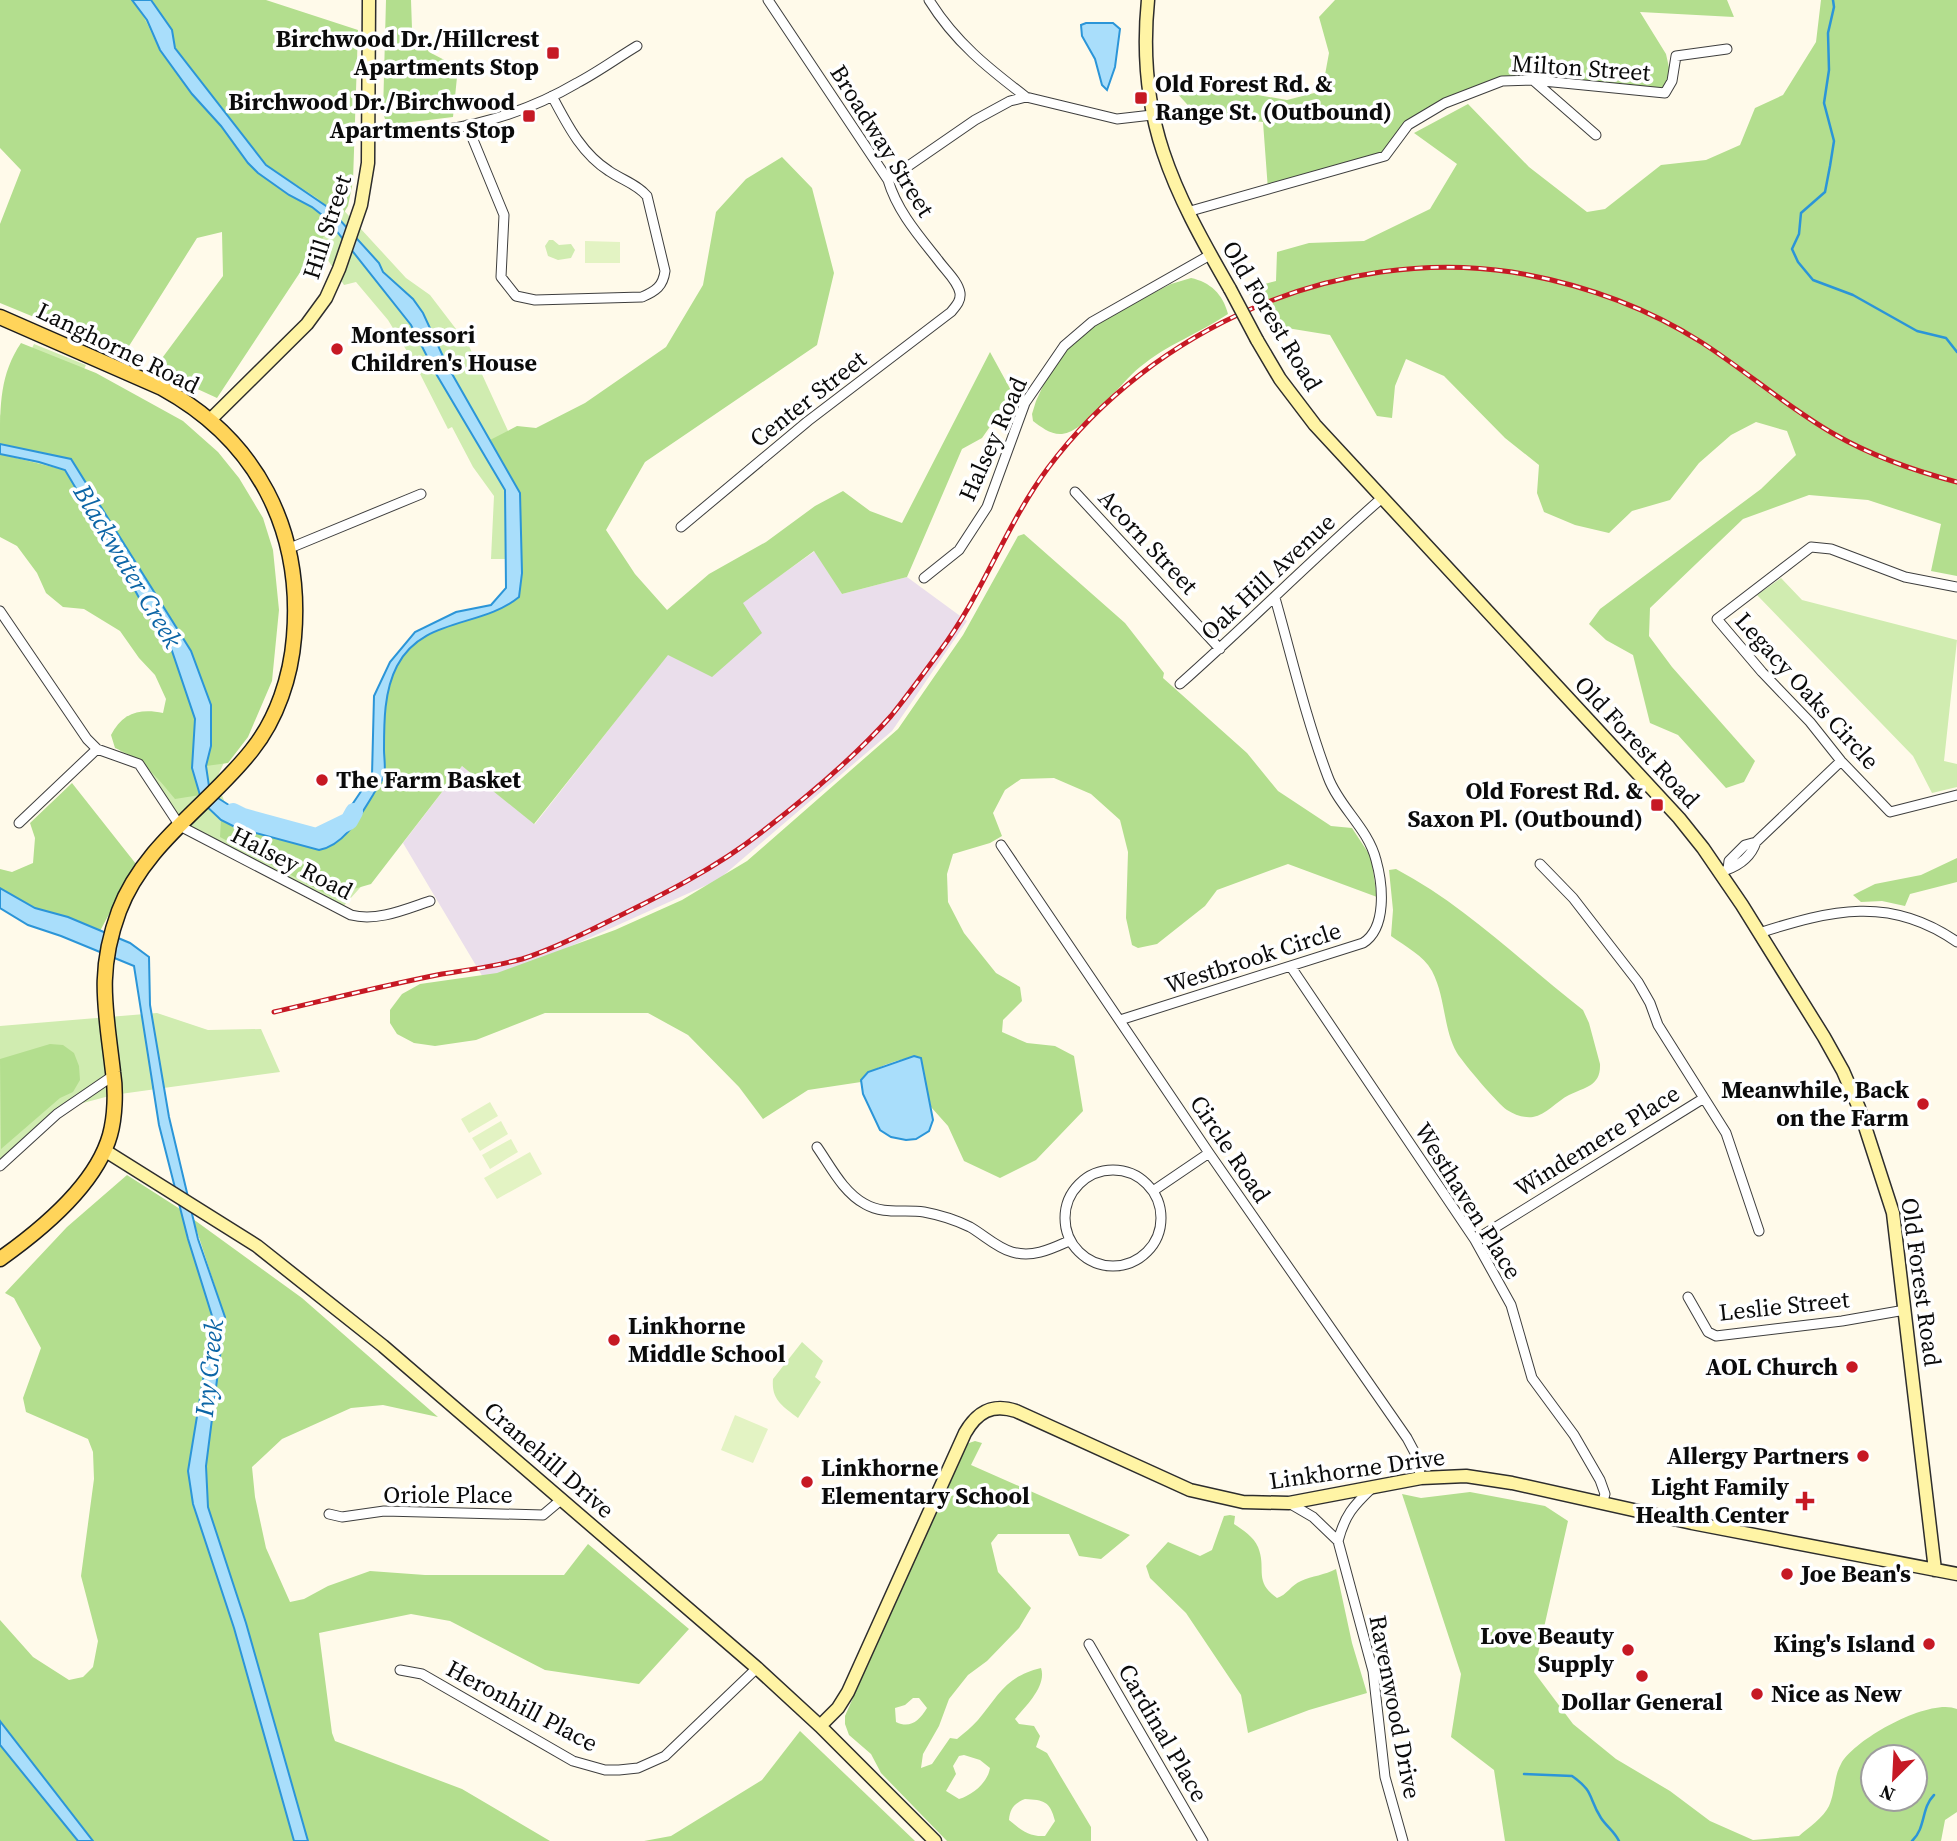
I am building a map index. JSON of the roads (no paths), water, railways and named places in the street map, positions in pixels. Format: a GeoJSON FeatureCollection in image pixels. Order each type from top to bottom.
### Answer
{"type":"FeatureCollection","features":[{"type":"Feature","properties":{"kind":"main road","name":"Hill Street"},"geometry":{"type":"LineString","coordinates":[[210,420],[307,324],[326,298],[339,269],[355,225],[366,181],[369,133],[369,0]]}},
{"type":"Feature","properties":{"kind":"main road","name":"Old Forest Road"},"geometry":{"type":"LineString","coordinates":[[1148,0],[1146,64],[1152,115],[1165,162],[1210,255],[1291,395],[1315,425],[1679,818],[1725,872],[1830,1048],[1859,1108],[1892,1213],[1935,1570]]}},
{"type":"Feature","properties":{"kind":"main road","name":"Langhorne Road"},"geometry":{"type":"LineString","coordinates":[[0,317],[162,388],[186,401],[232,441],[251,464],[278,512],[290,548],[295,580],[296,617],[293,652],[286,682],[271,719],[254,748],[226,780],[152,853],[132,881],[115,922],[103,983],[114,1074],[113,1121],[104,1150],[76,1193],[32,1235],[0,1259]]}},
{"type":"Feature","properties":{"kind":"main road","name":"Cranehill Drive"},"geometry":{"type":"LineString","coordinates":[[104,1150],[267,1253],[312,1288],[757,1668],[820,1726],[935,1841]]}},
{"type":"Feature","properties":{"kind":"main road","name":"Linkhorne Drive"},"geometry":{"type":"LineString","coordinates":[[820,1726],[838,1708],[848,1692],[965,1433],[982,1412],[997,1408],[1016,1412],[1190,1490],[1243,1502],[1289,1503],[1421,1478],[1466,1476],[1935,1570]]}},
{"type":"Feature","properties":{"kind":"main road"},"geometry":{"type":"LineString","coordinates":[[1935,1570],[1957,1574]]}},
{"type":"Feature","properties":{"kind":"street","name":"Broadway Street"},"geometry":{"type":"LineString","coordinates":[[768,0],[888,180],[892,195],[913,228],[955,282],[960,293],[959,302]]}},
{"type":"Feature","properties":{"kind":"street"},"geometry":{"type":"LineString","coordinates":[[929,0],[974,57],[1026,97],[1117,119],[1152,115]]}},
{"type":"Feature","properties":{"kind":"street"},"geometry":{"type":"LineString","coordinates":[[369,133],[398,135],[497,119],[576,84],[637,46]]}},
{"type":"Feature","properties":{"kind":"street","name":"Milton Street"},"geometry":{"type":"LineString","coordinates":[[1187,212],[1385,156],[1408,125],[1445,103],[1502,80],[1533,80],[1665,93],[1672,81],[1676,56],[1727,49]]}},
{"type":"Feature","properties":{"kind":"street"},"geometry":{"type":"LineString","coordinates":[[1533,80],[1596,135]]}},
{"type":"Feature","properties":{"kind":"street"},"geometry":{"type":"LineString","coordinates":[[467,125],[504,215],[501,277],[516,296],[544,300],[642,297],[654,292],[663,283],[665,271],[647,196],[640,188],[596,161],[578,142],[552,96]]}},
{"type":"Feature","properties":{"kind":"street"},"geometry":{"type":"LineString","coordinates":[[888,180],[975,120],[1010,101],[1026,97]]}},
{"type":"Feature","properties":{"kind":"street","name":"Halsey Road"},"geometry":{"type":"LineString","coordinates":[[925,578],[959,550],[987,507],[1025,403],[1064,346],[1092,322],[1210,255]]}},
{"type":"Feature","properties":{"kind":"street","name":"Center Street"},"geometry":{"type":"LineString","coordinates":[[681,527],[808,421],[951,312],[959,302]]}},
{"type":"Feature","properties":{"kind":"street","name":"Acorn Street"},"geometry":{"type":"LineString","coordinates":[[1075,492],[1220,649]]}},
{"type":"Feature","properties":{"kind":"street"},"geometry":{"type":"LineString","coordinates":[[290,548],[421,494]]}},
{"type":"Feature","properties":{"kind":"street","name":"Oak Hill Avenue"},"geometry":{"type":"LineString","coordinates":[[1180,684],[1275,598],[1310,561],[1382,498]]}},
{"type":"Feature","properties":{"kind":"street","name":"Legacy Oaks Circle"},"geometry":{"type":"LineString","coordinates":[[1957,587],[1905,577],[1832,550],[1811,547],[1717,619],[1762,672],[1810,722],[1841,761],[1890,812],[1957,795]]}},
{"type":"Feature","properties":{"kind":"street","name":"Westbrook Circle"},"geometry":{"type":"LineString","coordinates":[[1120,1020],[1363,943],[1372,938],[1380,921],[1381,900],[1376,860],[1365,835],[1329,780],[1275,598]]}},
{"type":"Feature","properties":{"kind":"street"},"geometry":{"type":"LineString","coordinates":[[0,611],[87,739],[97,748],[139,764],[183,824]]}},
{"type":"Feature","properties":{"kind":"street"},"geometry":{"type":"LineString","coordinates":[[19,823],[97,748]]}},
{"type":"Feature","properties":{"kind":"street"},"geometry":{"type":"LineString","coordinates":[[1725,872],[1729,861],[1745,845],[1756,842],[1841,761]]}},
{"type":"Feature","properties":{"kind":"street","name":"Halsey Road"},"geometry":{"type":"LineString","coordinates":[[183,824],[351,915],[361,918],[390,915],[430,901]]}},
{"type":"Feature","properties":{"kind":"street","name":"Circle Road"},"geometry":{"type":"LineString","coordinates":[[1001,845],[1406,1438],[1415,1453],[1421,1478]]}},
{"type":"Feature","properties":{"kind":"street"},"geometry":{"type":"LineString","coordinates":[[1540,863],[1573,898],[1638,982],[1658,1025],[1726,1133],[1759,1231]]}},
{"type":"Feature","properties":{"kind":"street"},"geometry":{"type":"LineString","coordinates":[[1759,933],[1816,916],[1869,910],[1897,913],[1922,922],[1957,942]]}},
{"type":"Feature","properties":{"kind":"street","name":"Westhaven Place"},"geometry":{"type":"LineString","coordinates":[[1291,967],[1475,1240],[1511,1305],[1532,1378],[1574,1435],[1601,1480],[1605,1494],[1602,1504]]}},
{"type":"Feature","properties":{"kind":"street"},"geometry":{"type":"LineString","coordinates":[[0,1166],[57,1114],[114,1074]]}},
{"type":"Feature","properties":{"kind":"street","name":"Windemere Place"},"geometry":{"type":"LineString","coordinates":[[1475,1240],[1704,1098]]}},
{"type":"Feature","properties":{"kind":"street"},"geometry":{"type":"LineString","coordinates":[[817,1147],[843,1185],[867,1206],[894,1212],[923,1212],[951,1219],[1012,1252],[1034,1254],[1069,1241]]}},
{"type":"Feature","properties":{"kind":"street"},"geometry":{"type":"LineString","coordinates":[[1153,1191],[1209,1153]]}},
{"type":"Feature","properties":{"kind":"street"},"geometry":{"type":"LineString","coordinates":[[1121,1171],[1142,1180],[1153,1191],[1161,1217],[1159,1230],[1154,1243],[1134,1261],[1108,1266],[1094,1262],[1069,1241],[1066,1227],[1068,1205],[1073,1189],[1084,1179],[1098,1172],[1121,1171]]}},
{"type":"Feature","properties":{"kind":"street","name":"Leslie Street"},"geometry":{"type":"LineString","coordinates":[[1688,1297],[1707,1332],[1716,1336],[1842,1321],[1905,1310]]}},
{"type":"Feature","properties":{"kind":"street"},"geometry":{"type":"LineString","coordinates":[[1289,1503],[1313,1517],[1338,1541],[1343,1521],[1351,1508],[1372,1488]]}},
{"type":"Feature","properties":{"kind":"street","name":"Oriole Place"},"geometry":{"type":"LineString","coordinates":[[328,1514],[342,1517],[384,1511],[543,1515],[562,1499]]}},
{"type":"Feature","properties":{"kind":"street","name":"Ravenwood Drive"},"geometry":{"type":"LineString","coordinates":[[1338,1541],[1373,1671],[1385,1777],[1403,1841]]}},
{"type":"Feature","properties":{"kind":"street","name":"Cardinal Place"},"geometry":{"type":"LineString","coordinates":[[1089,1644],[1203,1841]]}},
{"type":"Feature","properties":{"kind":"street","name":"Heronhill Place"},"geometry":{"type":"LineString","coordinates":[[400,1670],[422,1674],[573,1761],[605,1770],[619,1770],[638,1768],[665,1756],[757,1668]]}},
{"type":"Feature","properties":{"kind":"water"},"geometry":{"type":"Polygon","coordinates":[[[132,0],[151,0],[172,30],[175,48],[266,165],[329,208],[379,263],[383,272],[413,299],[423,313],[447,365],[520,493],[522,573],[519,597],[504,607],[437,631],[408,650],[397,666],[387,696],[383,778],[363,812],[344,836],[319,850],[237,828],[221,820],[202,802],[192,768],[195,719],[172,651],[150,618],[65,470],[0,454],[0,444],[71,459],[191,651],[211,705],[211,746],[206,766],[210,793],[270,828],[320,838],[335,830],[372,775],[374,696],[390,662],[415,632],[456,612],[491,605],[506,588],[505,490],[435,372],[411,325],[327,219],[312,207],[289,195],[248,163],[160,50],[147,20],[132,0]]]}},
{"type":"Feature","properties":{"kind":"water"},"geometry":{"type":"Polygon","coordinates":[[[1113,23],[1120,29],[1115,67],[1107,90],[1102,85],[1095,59],[1082,36],[1081,25],[1113,23]]]}},
{"type":"Feature","properties":{"kind":"water","name":"Ivy Creek"},"geometry":{"type":"Polygon","coordinates":[[[0,888],[35,908],[68,917],[130,943],[149,957],[150,1005],[169,1117],[198,1239],[225,1317],[206,1466],[208,1507],[246,1623],[308,1841],[294,1841],[234,1628],[193,1504],[188,1471],[213,1319],[188,1239],[159,1125],[134,966],[28,925],[0,908],[0,888]]]}},
{"type":"Feature","properties":{"kind":"water"},"geometry":{"type":"Polygon","coordinates":[[[914,1056],[921,1058],[933,1120],[929,1131],[916,1139],[906,1140],[891,1137],[880,1130],[863,1094],[861,1080],[868,1072],[914,1056]]]}},
{"type":"Feature","properties":{"kind":"water"},"geometry":{"type":"Polygon","coordinates":[[[0,1721],[93,1841],[78,1841],[0,1745],[0,1721]]]}},
{"type":"Feature","properties":{"kind":"waterway"},"geometry":{"type":"LineString","coordinates":[[1833,0],[1828,33],[1829,70],[1824,103],[1834,141],[1830,166],[1825,192],[1801,213],[1799,234],[1792,249],[1798,262],[1813,280],[1853,295],[1917,331],[1946,338],[1957,352]]}},
{"type":"Feature","properties":{"kind":"waterway","name":"Blackwater Creek"},"geometry":{"type":"LineString","coordinates":[[233,812],[316,837],[349,821],[354,812]]}},
{"type":"Feature","properties":{"kind":"waterway"},"geometry":{"type":"LineString","coordinates":[[1524,1774],[1572,1776],[1588,1791],[1601,1818],[1619,1841]]}},
{"type":"Feature","properties":{"kind":"waterway"},"geometry":{"type":"LineString","coordinates":[[1912,1841],[1920,1830],[1927,1806],[1934,1795]]}},
{"type":"Feature","properties":{"kind":"railway"},"geometry":{"type":"LineString","coordinates":[[274,1012],[421,978],[522,959],[575,938],[667,892],[745,845],[830,776],[891,716],[969,607],[1033,490],[1048,468],[1091,418],[1140,375],[1195,338],[1254,308],[1316,286],[1381,272],[1446,267],[1512,272],[1586,289],[1634,307],[1679,329],[1848,442],[1894,462],[1957,482]]}},
{"type":"Feature","properties":{"kind":"place","name":"Birchwood Dr./Hillcrest Apartments Stop"},"geometry":{"type":"Point","coordinates":[553,53]}},
{"type":"Feature","properties":{"kind":"place","name":"Old Forest Rd. & Range St. (Outbound)"},"geometry":{"type":"Point","coordinates":[1141,98]}},
{"type":"Feature","properties":{"kind":"place","name":"Birchwood Dr./Birchwood Apartments Stop"},"geometry":{"type":"Point","coordinates":[529,116]}},
{"type":"Feature","properties":{"kind":"place","name":"Montessori Children's House"},"geometry":{"type":"Point","coordinates":[337,349]}},
{"type":"Feature","properties":{"kind":"place","name":"The Farm Basket"},"geometry":{"type":"Point","coordinates":[322,780]}},
{"type":"Feature","properties":{"kind":"place","name":"Old Forest Rd. & Saxon Pl. (Outbound)"},"geometry":{"type":"Point","coordinates":[1657,805]}},
{"type":"Feature","properties":{"kind":"place","name":"Meanwhile, Back on the Farm"},"geometry":{"type":"Point","coordinates":[1923,1104]}},
{"type":"Feature","properties":{"kind":"place","name":"Linkhorne Middle School"},"geometry":{"type":"Point","coordinates":[614,1340]}},
{"type":"Feature","properties":{"kind":"place","name":"AOL Church"},"geometry":{"type":"Point","coordinates":[1852,1367]}},
{"type":"Feature","properties":{"kind":"place","name":"Allergy Partners"},"geometry":{"type":"Point","coordinates":[1863,1456]}},
{"type":"Feature","properties":{"kind":"place","name":"Linkhorne Elementary School"},"geometry":{"type":"Point","coordinates":[807,1482]}},
{"type":"Feature","properties":{"kind":"place","name":"Light Family Health Center"},"geometry":{"type":"Point","coordinates":[1805,1501]}},
{"type":"Feature","properties":{"kind":"place","name":"Joe Bean's"},"geometry":{"type":"Point","coordinates":[1787,1574]}},
{"type":"Feature","properties":{"kind":"place","name":"King's Island"},"geometry":{"type":"Point","coordinates":[1929,1644]}},
{"type":"Feature","properties":{"kind":"place","name":"Love Beauty Supply"},"geometry":{"type":"Point","coordinates":[1628,1650]}},
{"type":"Feature","properties":{"kind":"place","name":"Dollar General"},"geometry":{"type":"Point","coordinates":[1642,1676]}},
{"type":"Feature","properties":{"kind":"place","name":"Nice as New"},"geometry":{"type":"Point","coordinates":[1757,1694]}}]}
